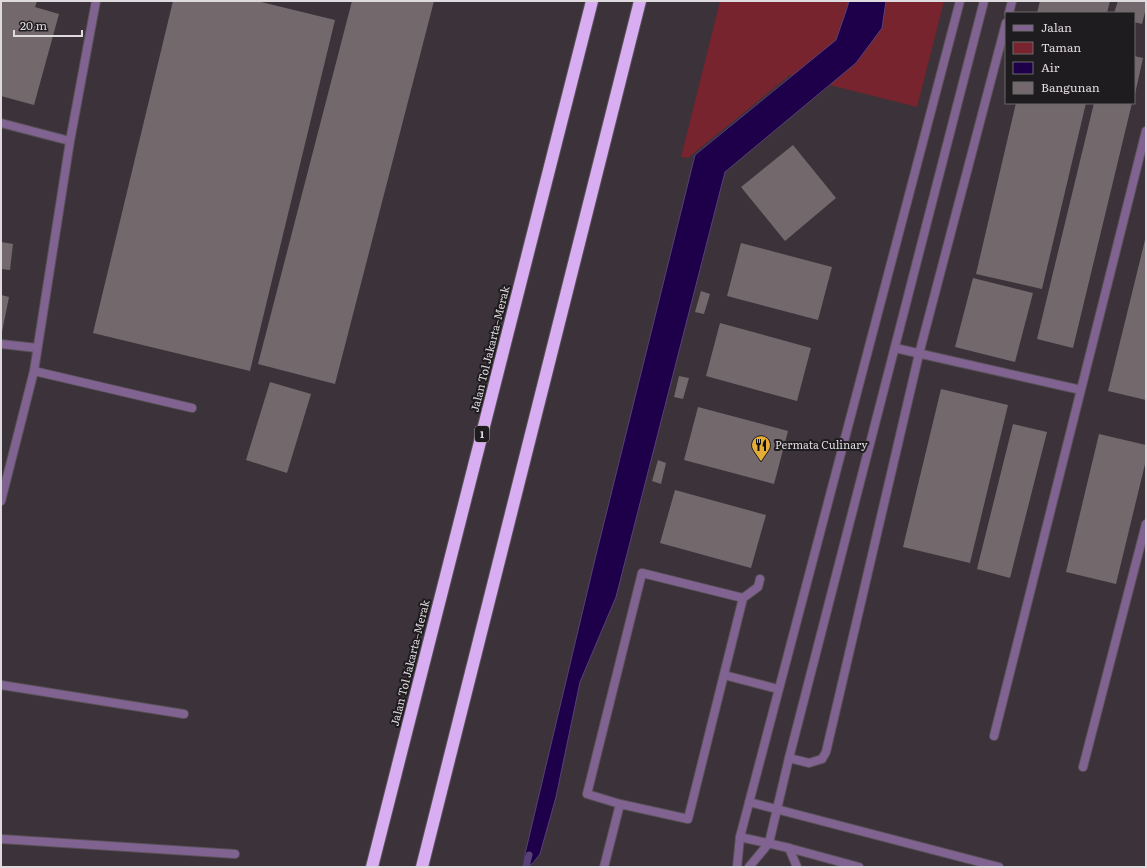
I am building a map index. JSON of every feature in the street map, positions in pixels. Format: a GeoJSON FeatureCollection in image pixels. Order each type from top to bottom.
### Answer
{"type":"FeatureCollection","features":[{"type":"Feature","properties":{"kind":"highway","name":"Jalan Tol Jakarta–Merak"},"geometry":{"type":"LineString","coordinates":[[372,867],[592,1]]}},
{"type":"Feature","properties":{"kind":"highway"},"geometry":{"type":"LineString","coordinates":[[422,867],[640,1]]}},
{"type":"Feature","properties":{"kind":"street"},"geometry":{"type":"LineString","coordinates":[[1,501],[34,371],[70,141],[96,1]]}},
{"type":"Feature","properties":{"kind":"street"},"geometry":{"type":"LineString","coordinates":[[737,867],[740,837],[778,689],[960,1]]}},
{"type":"Feature","properties":{"kind":"street"},"geometry":{"type":"LineString","coordinates":[[749,867],[769,843],[789,758],[984,1]]}},
{"type":"Feature","properties":{"kind":"street"},"geometry":{"type":"LineString","coordinates":[[1008,12],[1012,1]]}},
{"type":"Feature","properties":{"kind":"street"},"geometry":{"type":"LineString","coordinates":[[789,758],[809,764],[822,759],[826,752],[919,354],[1005,26]]}},
{"type":"Feature","properties":{"kind":"street"},"geometry":{"type":"LineString","coordinates":[[1,123],[70,141]]}},
{"type":"Feature","properties":{"kind":"street"},"geometry":{"type":"LineString","coordinates":[[994,736],[1146,131]]}},
{"type":"Feature","properties":{"kind":"street"},"geometry":{"type":"LineString","coordinates":[[1,344],[37,348]]}},
{"type":"Feature","properties":{"kind":"street"},"geometry":{"type":"LineString","coordinates":[[895,348],[1081,390]]}},
{"type":"Feature","properties":{"kind":"street"},"geometry":{"type":"LineString","coordinates":[[34,371],[192,408]]}},
{"type":"Feature","properties":{"kind":"street"},"geometry":{"type":"LineString","coordinates":[[1083,767],[1146,524]]}},
{"type":"Feature","properties":{"kind":"street"},"geometry":{"type":"LineString","coordinates":[[743,598],[642,573],[587,794],[620,804],[688,819],[743,598],[758,587],[760,579]]}},
{"type":"Feature","properties":{"kind":"street"},"geometry":{"type":"LineString","coordinates":[[724,675],[778,689]]}},
{"type":"Feature","properties":{"kind":"street"},"geometry":{"type":"LineString","coordinates":[[1,685],[184,714]]}},
{"type":"Feature","properties":{"kind":"street"},"geometry":{"type":"LineString","coordinates":[[749,802],[999,867]]}},
{"type":"Feature","properties":{"kind":"street"},"geometry":{"type":"LineString","coordinates":[[604,867],[620,804]]}},
{"type":"Feature","properties":{"kind":"street"},"geometry":{"type":"LineString","coordinates":[[740,837],[790,848],[859,867]]}},
{"type":"Feature","properties":{"kind":"street"},"geometry":{"type":"LineString","coordinates":[[1,839],[235,854]]}},
{"type":"Feature","properties":{"kind":"street"},"geometry":{"type":"LineString","coordinates":[[790,848],[797,867]]}},
{"type":"Feature","properties":{"kind":"green space"},"geometry":{"type":"Polygon","coordinates":[[[720,1],[944,1],[917,107],[790,75],[688,158],[681,157],[720,1]]]}},
{"type":"Feature","properties":{"kind":"water"},"geometry":{"type":"Polygon","coordinates":[[[849,1],[886,1],[882,28],[856,63],[725,172],[616,597],[580,682],[556,797],[540,854],[530,865],[524,862],[525,854],[595,559],[695,155],[836,40],[849,1]]]}},
{"type":"Feature","properties":{"kind":"building"},"geometry":{"type":"Polygon","coordinates":[[[1,1],[37,1],[35,7],[59,14],[34,105],[1,96],[1,1]]]}},
{"type":"Feature","properties":{"kind":"building"},"geometry":{"type":"Polygon","coordinates":[[[173,1],[257,1],[335,20],[250,371],[93,333],[173,1]]]}},
{"type":"Feature","properties":{"kind":"building"},"geometry":{"type":"Polygon","coordinates":[[[352,1],[434,1],[335,384],[258,364],[352,1]]]}},
{"type":"Feature","properties":{"kind":"building"},"geometry":{"type":"Polygon","coordinates":[[[1040,1],[1110,1],[1107,12],[1037,12],[1040,1]]]}},
{"type":"Feature","properties":{"kind":"building"},"geometry":{"type":"Polygon","coordinates":[[[1118,1],[1146,1],[1142,24],[1135,22],[1135,12],[1114,12],[1118,1]]]}},
{"type":"Feature","properties":{"kind":"building"},"geometry":{"type":"Polygon","coordinates":[[[1135,56],[1143,58],[1135,94],[1135,56]]]}},
{"type":"Feature","properties":{"kind":"building"},"geometry":{"type":"Polygon","coordinates":[[[1016,104],[1086,104],[1042,289],[976,274],[1016,104]]]}},
{"type":"Feature","properties":{"kind":"building"},"geometry":{"type":"Polygon","coordinates":[[[1094,104],[1132,104],[1073,348],[1037,339],[1094,104]]]}},
{"type":"Feature","properties":{"kind":"building"},"geometry":{"type":"Polygon","coordinates":[[[793,145],[836,198],[785,241],[741,187],[793,145]]]}},
{"type":"Feature","properties":{"kind":"building"},"geometry":{"type":"Polygon","coordinates":[[[1146,240],[1146,400],[1108,391],[1146,240]]]}},
{"type":"Feature","properties":{"kind":"building"},"geometry":{"type":"Polygon","coordinates":[[[1,242],[13,244],[10,270],[1,269],[1,242]]]}},
{"type":"Feature","properties":{"kind":"building"},"geometry":{"type":"Polygon","coordinates":[[[741,243],[832,267],[818,320],[727,296],[741,243]]]}},
{"type":"Feature","properties":{"kind":"building"},"geometry":{"type":"Polygon","coordinates":[[[973,278],[1033,293],[1015,362],[955,347],[973,278]]]}},
{"type":"Feature","properties":{"kind":"building"},"geometry":{"type":"Polygon","coordinates":[[[701,291],[710,294],[704,314],[695,312],[701,291]]]}},
{"type":"Feature","properties":{"kind":"building"},"geometry":{"type":"Polygon","coordinates":[[[1,295],[9,297],[2,332],[1,332],[1,295]]]}},
{"type":"Feature","properties":{"kind":"building"},"geometry":{"type":"Polygon","coordinates":[[[720,323],[811,348],[797,401],[706,376],[720,323]]]}},
{"type":"Feature","properties":{"kind":"building"},"geometry":{"type":"Polygon","coordinates":[[[679,376],[689,378],[683,399],[674,397],[679,376]]]}},
{"type":"Feature","properties":{"kind":"building"},"geometry":{"type":"Polygon","coordinates":[[[270,382],[311,394],[287,473],[246,460],[270,382]]]}},
{"type":"Feature","properties":{"kind":"building"},"geometry":{"type":"Polygon","coordinates":[[[941,389],[1008,405],[970,563],[903,547],[941,389]]]}},
{"type":"Feature","properties":{"kind":"building"},"geometry":{"type":"Polygon","coordinates":[[[698,407],[788,431],[774,484],[684,460],[698,407]]]}},
{"type":"Feature","properties":{"kind":"building"},"geometry":{"type":"Polygon","coordinates":[[[1013,424],[1047,432],[1010,578],[977,569],[1013,424]]]}},
{"type":"Feature","properties":{"kind":"building"},"geometry":{"type":"Polygon","coordinates":[[[1099,434],[1146,445],[1146,460],[1116,584],[1066,572],[1099,434]]]}},
{"type":"Feature","properties":{"kind":"building"},"geometry":{"type":"Polygon","coordinates":[[[658,460],[666,463],[661,484],[652,481],[658,460]]]}},
{"type":"Feature","properties":{"kind":"building"},"geometry":{"type":"Polygon","coordinates":[[[675,490],[766,515],[751,568],[660,543],[675,490]]]}},
{"type":"Feature","properties":{"kind":"waterway"},"geometry":{"type":"LineString","coordinates":[[526,867],[529,855]]}},
{"type":"Feature","properties":{"kind":"place","name":"Permata Culinary"},"geometry":{"type":"Point","coordinates":[761,462]}}]}
